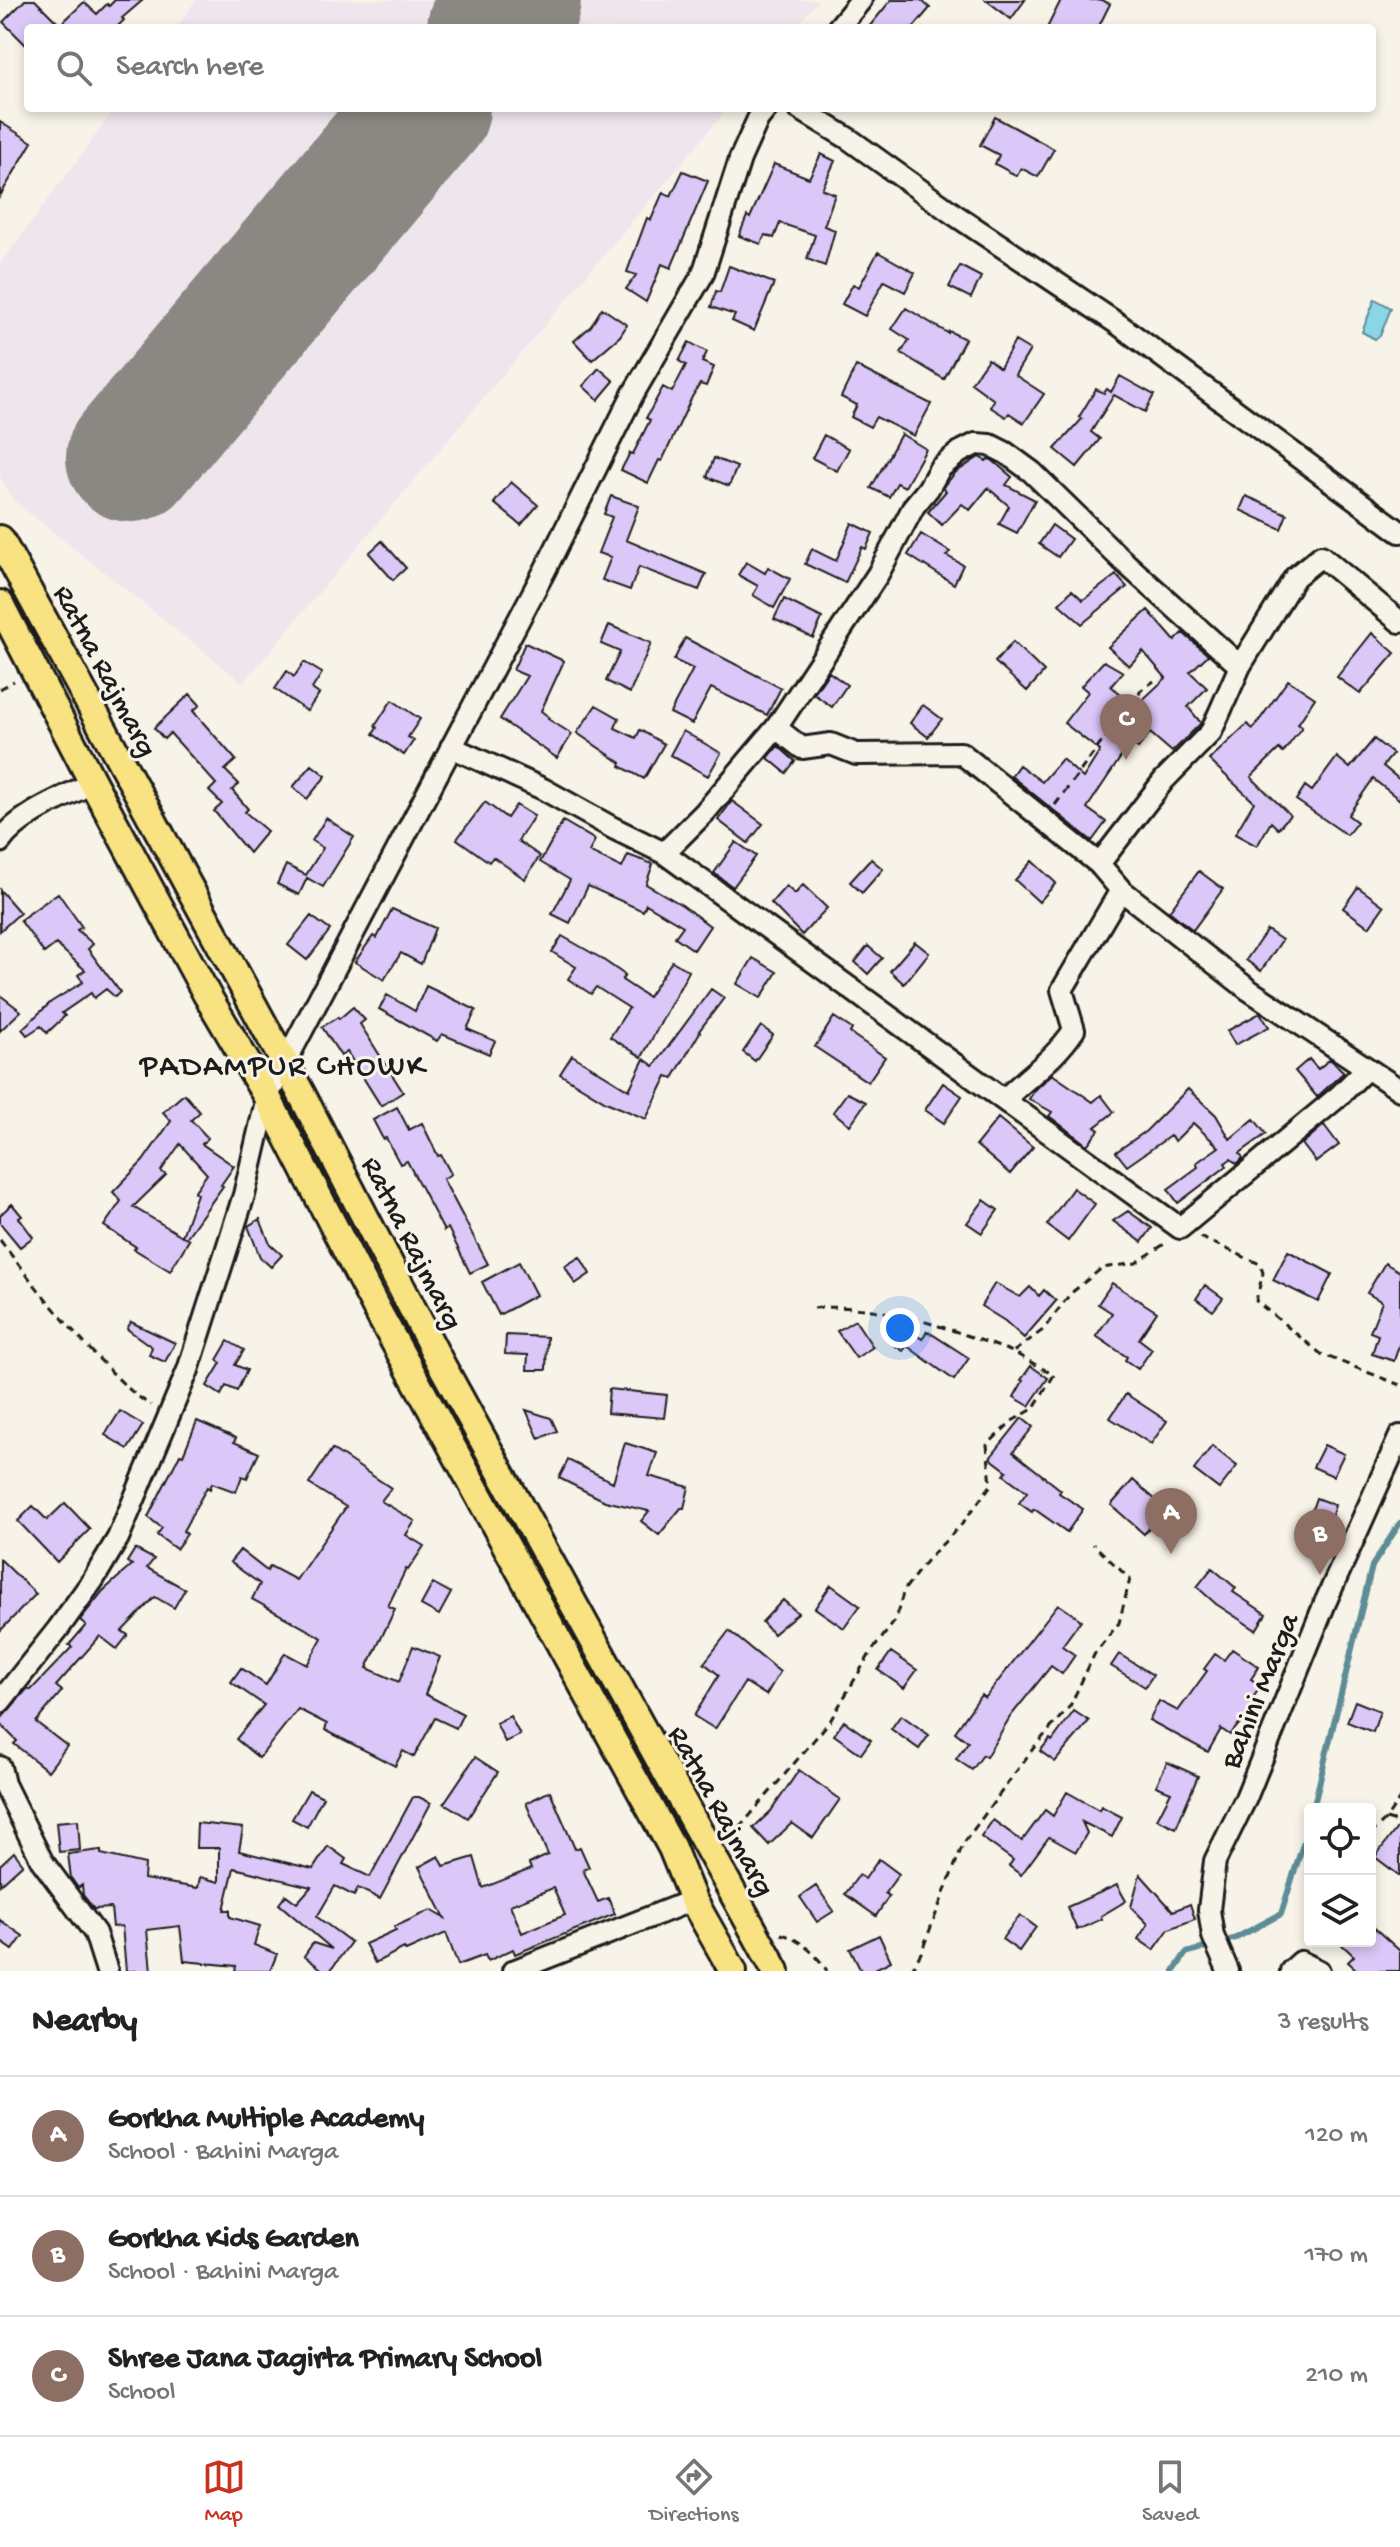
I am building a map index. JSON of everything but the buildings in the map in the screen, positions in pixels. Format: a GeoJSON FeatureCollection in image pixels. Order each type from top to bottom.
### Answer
{"type":"FeatureCollection","features":[{"type":"Feature","properties":{"kind":"main road","name":"Ratna Rajmarg"},"geometry":{"type":"LineString","coordinates":[[0,539],[302,1095],[440,1362],[776,1971]]}},
{"type":"Feature","properties":{"kind":"main road","name":"Ratna Rajmarg"},"geometry":{"type":"LineString","coordinates":[[0,604],[207,995],[267,1097],[384,1324],[672,1848],[693,1900],[733,1971]]}},
{"type":"Feature","properties":{"kind":"street"},"geometry":{"type":"LineString","coordinates":[[841,24],[861,0]]}},
{"type":"Feature","properties":{"kind":"street"},"geometry":{"type":"LineString","coordinates":[[0,1702],[58,1629],[112,1548],[188,1370],[244,1195],[267,1097],[545,570],[633,394],[703,274],[740,159],[764,112]]}},
{"type":"Feature","properties":{"kind":"street"},"geometry":{"type":"LineString","coordinates":[[805,112],[849,139],[955,215],[1118,324],[1400,532]]}},
{"type":"Feature","properties":{"kind":"street"},"geometry":{"type":"LineString","coordinates":[[664,853],[705,812],[776,728],[878,574],[914,506],[940,468],[976,444],[990,445],[1032,472],[1122,560],[1240,666]]}},
{"type":"Feature","properties":{"kind":"street"},"geometry":{"type":"LineString","coordinates":[[1099,864],[1164,780],[1211,732],[1240,666],[1295,577],[1321,556],[1400,622]]}},
{"type":"Feature","properties":{"kind":"street"},"geometry":{"type":"LineString","coordinates":[[776,728],[802,748],[831,744],[856,754],[961,753],[1099,864],[1121,890],[1249,990],[1400,1090]]}},
{"type":"Feature","properties":{"kind":"street"},"geometry":{"type":"LineString","coordinates":[[451,747],[543,789],[664,853],[1180,1228],[1339,1096],[1366,1069]]}},
{"type":"Feature","properties":{"kind":"street"},"geometry":{"type":"LineString","coordinates":[[0,842],[5,834],[45,806],[93,783]]}},
{"type":"Feature","properties":{"kind":"street"},"geometry":{"type":"LineString","coordinates":[[1004,1100],[1042,1069],[1074,1030],[1062,990],[1121,890]]}},
{"type":"Feature","properties":{"kind":"street","name":"Bahini Marga"},"geometry":{"type":"LineString","coordinates":[[1228,1970],[1213,1936],[1209,1910],[1215,1861],[1246,1798],[1325,1603],[1400,1436]]}},
{"type":"Feature","properties":{"kind":"street"},"geometry":{"type":"LineString","coordinates":[[0,1767],[4,1784],[42,1861],[95,1933],[107,1971]]}},
{"type":"Feature","properties":{"kind":"street"},"geometry":{"type":"LineString","coordinates":[[513,1971],[693,1900]]}},
{"type":"Feature","properties":{"kind":"street"},"geometry":{"type":"LineString","coordinates":[[1291,1971],[1301,1962],[1319,1971]]}},
{"type":"Feature","properties":{"kind":"path"},"geometry":{"type":"LineString","coordinates":[[1045,822],[1116,723],[1138,701],[1140,691],[1154,681]]}},
{"type":"Feature","properties":{"kind":"path"},"geometry":{"type":"LineString","coordinates":[[1013,1352],[1043,1330],[1070,1294],[1102,1268],[1136,1263],[1161,1247],[1180,1228],[1260,1264],[1263,1273],[1256,1301],[1321,1354],[1400,1385]]}},
{"type":"Feature","properties":{"kind":"path"},"geometry":{"type":"LineString","coordinates":[[0,1240],[42,1295],[119,1379],[142,1400],[169,1414]]}},
{"type":"Feature","properties":{"kind":"path"},"geometry":{"type":"LineString","coordinates":[[714,1859],[830,1721],[871,1652],[895,1621],[904,1590],[927,1560],[962,1524],[991,1485],[987,1445],[1012,1421],[1033,1409],[1054,1375],[1013,1352],[904,1315],[843,1305],[814,1308]]}},
{"type":"Feature","properties":{"kind":"path"},"geometry":{"type":"LineString","coordinates":[[911,1971],[921,1953],[963,1844],[1035,1746],[1070,1706],[1095,1653],[1119,1623],[1130,1579],[1093,1544]]}},
{"type":"Feature","properties":{"kind":"path"},"geometry":{"type":"LineString","coordinates":[[1376,1829],[1400,1798]]}},
{"type":"Feature","properties":{"kind":"path"},"geometry":{"type":"LineString","coordinates":[[1386,1819],[1400,1823]]}},
{"type":"Feature","properties":{"kind":"path"},"geometry":{"type":"LineString","coordinates":[[754,1931],[788,1935],[819,1959],[827,1971]]}},
{"type":"Feature","properties":{"kind":"shaded area"},"geometry":{"type":"Polygon","coordinates":[[[196,0],[819,0],[798,24],[179,24],[196,0]]]}},
{"type":"Feature","properties":{"kind":"shaded area"},"geometry":{"type":"Polygon","coordinates":[[[113,112],[725,112],[243,683],[13,500],[0,477],[0,264],[113,112]]]}},
{"type":"Feature","properties":{"kind":"water"},"geometry":{"type":"Polygon","coordinates":[[[1375,299],[1391,308],[1380,336],[1375,339],[1362,332],[1375,299]]]}},
{"type":"Feature","properties":{"kind":"waterway"},"geometry":{"type":"LineString","coordinates":[[1314,1803],[1372,1566],[1400,1523]]}},
{"type":"Feature","properties":{"kind":"waterway"},"geometry":{"type":"LineString","coordinates":[[1174,1971],[1186,1953],[1236,1938],[1281,1914],[1304,1841]]}},
{"type":"Feature","properties":{"kind":"runway"},"geometry":{"type":"LineString","coordinates":[[495,24],[516,0]]}},
{"type":"Feature","properties":{"kind":"runway"},"geometry":{"type":"LineString","coordinates":[[131,457],[422,112]]}},
{"type":"Feature","properties":{"kind":"place","name":"Shree Jana Jagirta Primary School"},"geometry":{"type":"Point","coordinates":[1126,760]}},
{"type":"Feature","properties":{"kind":"place","name":"Gorkha Multiple Academy"},"geometry":{"type":"Point","coordinates":[1171,1554]}},
{"type":"Feature","properties":{"kind":"place","name":"Gorkha Kids Garden"},"geometry":{"type":"Point","coordinates":[1320,1575]}},
{"type":"Feature","properties":{"kind":"district","name":"PADAMPUR CHOWK"},"geometry":{"type":"Point","coordinates":[283,1063]}}]}
